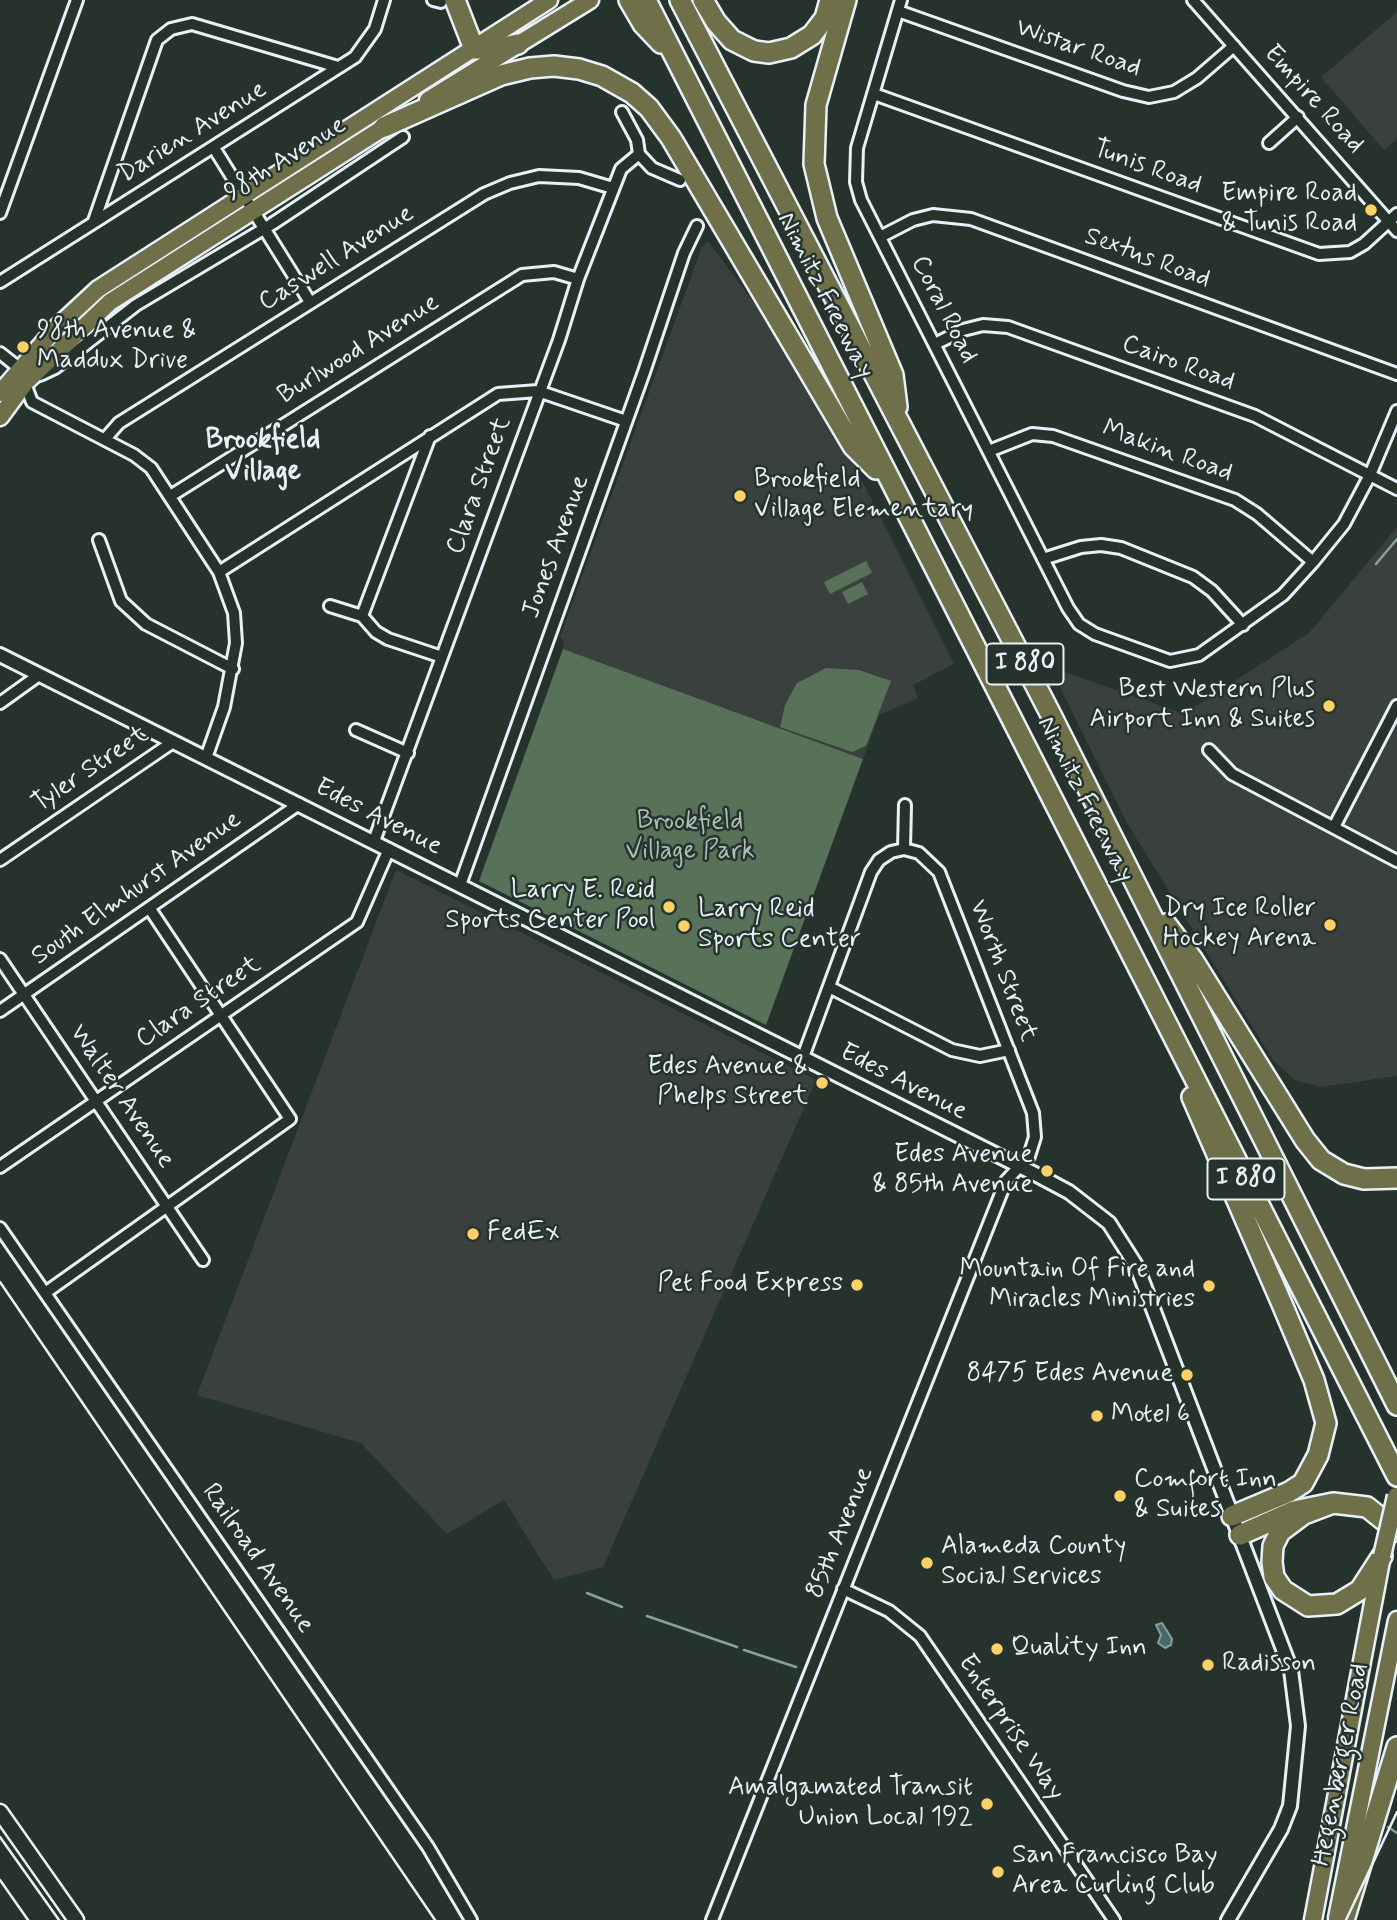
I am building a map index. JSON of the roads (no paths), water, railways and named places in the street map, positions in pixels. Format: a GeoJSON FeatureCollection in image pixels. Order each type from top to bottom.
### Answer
{"type":"FeatureCollection","features":[{"type":"Feature","properties":{"kind":"highway"},"geometry":{"type":"LineString","coordinates":[[629,0],[643,24],[676,60]]}},
{"type":"Feature","properties":{"kind":"highway","name":"Nimitz Freeway"},"geometry":{"type":"LineString","coordinates":[[646,0],[1397,1476]]}},
{"type":"Feature","properties":{"kind":"highway","name":"Nimitz Freeway"},"geometry":{"type":"LineString","coordinates":[[680,0],[1151,911],[1397,1405]]}},
{"type":"Feature","properties":{"kind":"highway"},"geometry":{"type":"LineString","coordinates":[[703,0],[716,22],[732,40],[754,51],[769,53],[791,48],[812,36],[825,18],[830,0]]}},
{"type":"Feature","properties":{"kind":"highway"},"geometry":{"type":"LineString","coordinates":[[845,0],[816,105],[814,164],[827,218],[893,375],[898,418]]}},
{"type":"Feature","properties":{"kind":"highway"},"geometry":{"type":"LineString","coordinates":[[443,1],[474,49],[507,48],[518,44]]}},
{"type":"Feature","properties":{"kind":"highway"},"geometry":{"type":"LineString","coordinates":[[384,127],[501,75],[530,68],[554,66],[591,72],[632,93],[649,108],[671,138],[853,446],[888,479]]}},
{"type":"Feature","properties":{"kind":"highway"},"geometry":{"type":"LineString","coordinates":[[1096,881],[1282,1304],[1322,1404],[1325,1434],[1303,1483],[1289,1492],[1232,1516]]}},
{"type":"Feature","properties":{"kind":"highway"},"geometry":{"type":"LineString","coordinates":[[1151,911],[1173,930],[1304,1140],[1321,1160],[1344,1174],[1364,1179],[1397,1178]]}},
{"type":"Feature","properties":{"kind":"highway"},"geometry":{"type":"LineString","coordinates":[[1366,1343],[1397,1383]]}},
{"type":"Feature","properties":{"kind":"highway"},"geometry":{"type":"LineString","coordinates":[[1333,1503],[1304,1514],[1280,1532],[1273,1546],[1272,1562],[1275,1577],[1283,1590],[1308,1606],[1337,1604],[1360,1590],[1382,1556]]}},
{"type":"Feature","properties":{"kind":"highway"},"geometry":{"type":"LineString","coordinates":[[1240,1535],[1294,1511],[1333,1503],[1367,1507],[1397,1531]]}},
{"type":"Feature","properties":{"kind":"highway"},"geometry":{"type":"LineString","coordinates":[[1345,1920],[1397,1747]]}},
{"type":"Feature","properties":{"kind":"main road","name":"98th Avenue"},"geometry":{"type":"LineString","coordinates":[[0,417],[22,375],[55,328],[98,289],[549,0]]}},
{"type":"Feature","properties":{"kind":"main road","name":"98th Avenue"},"geometry":{"type":"LineString","coordinates":[[0,393],[110,302],[584,3]]}},
{"type":"Feature","properties":{"kind":"main road","name":"Hegenberger Road"},"geometry":{"type":"LineString","coordinates":[[1313,1920],[1382,1556],[1397,1491]]}},
{"type":"Feature","properties":{"kind":"main road","name":"Hegenberger Road"},"geometry":{"type":"LineString","coordinates":[[1336,1920],[1397,1621]]}},
{"type":"Feature","properties":{"kind":"main road"},"geometry":{"type":"LineString","coordinates":[[0,1812],[76,1920]]}},
{"type":"Feature","properties":{"kind":"street"},"geometry":{"type":"LineString","coordinates":[[0,213],[77,0]]}},
{"type":"Feature","properties":{"kind":"street","name":"Darien Avenue"},"geometry":{"type":"LineString","coordinates":[[0,282],[355,57],[368,43],[384,0]]}},
{"type":"Feature","properties":{"kind":"street","name":"Empire Road"},"geometry":{"type":"LineString","coordinates":[[1193,0],[1393,217],[1397,231]]}},
{"type":"Feature","properties":{"kind":"street","name":"Wistar Road"},"geometry":{"type":"LineString","coordinates":[[900,5],[1123,92],[1149,96],[1174,92],[1197,79],[1234,46]]}},
{"type":"Feature","properties":{"kind":"street","name":"Coral Road"},"geometry":{"type":"LineString","coordinates":[[900,5],[855,165],[861,200],[1043,559],[1079,624],[1095,634],[1170,661],[1199,655],[1243,625]]}},
{"type":"Feature","properties":{"kind":"street"},"geometry":{"type":"LineString","coordinates":[[94,221],[157,40],[171,29],[192,24],[338,67]]}},
{"type":"Feature","properties":{"kind":"street","name":"Tunis Road"},"geometry":{"type":"LineString","coordinates":[[874,94],[1319,254],[1350,251],[1393,217]]}},
{"type":"Feature","properties":{"kind":"street"},"geometry":{"type":"LineString","coordinates":[[622,112],[637,140],[639,154],[652,167],[680,180]]}},
{"type":"Feature","properties":{"kind":"street"},"geometry":{"type":"LineString","coordinates":[[1269,143],[1298,117]]}},
{"type":"Feature","properties":{"kind":"street","name":"98th Avenue"},"geometry":{"type":"LineString","coordinates":[[22,375],[54,368],[136,305],[264,228],[403,137]]}},
{"type":"Feature","properties":{"kind":"street"},"geometry":{"type":"LineString","coordinates":[[214,148],[310,302]]}},
{"type":"Feature","properties":{"kind":"street","name":"Clara Street"},"geometry":{"type":"LineString","coordinates":[[374,841],[613,188],[621,169],[639,154]]}},
{"type":"Feature","properties":{"kind":"street","name":"Caswell Avenue"},"geometry":{"type":"LineString","coordinates":[[106,439],[119,423],[484,194],[510,183],[559,176],[613,188]]}},
{"type":"Feature","properties":{"kind":"street","name":"Sextus Road"},"geometry":{"type":"LineString","coordinates":[[880,237],[912,220],[933,215],[971,219],[1397,374]]}},
{"type":"Feature","properties":{"kind":"street","name":"Jones Avenue"},"geometry":{"type":"LineString","coordinates":[[460,885],[684,253],[697,226]]}},
{"type":"Feature","properties":{"kind":"street","name":"Burlwood Avenue"},"geometry":{"type":"LineString","coordinates":[[172,495],[522,275],[554,272],[578,279]]}},
{"type":"Feature","properties":{"kind":"street","name":"Cairo Road"},"geometry":{"type":"LineString","coordinates":[[935,344],[963,330],[984,325],[1008,327],[1255,416],[1397,489]]}},
{"type":"Feature","properties":{"kind":"street"},"geometry":{"type":"LineString","coordinates":[[0,353],[22,375],[32,402],[106,439],[151,468],[172,495],[219,572],[233,613],[236,643],[233,669],[206,758]]}},
{"type":"Feature","properties":{"kind":"street"},"geometry":{"type":"LineString","coordinates":[[219,572],[498,394],[538,391],[626,421]]}},
{"type":"Feature","properties":{"kind":"street"},"geometry":{"type":"LineString","coordinates":[[1043,559],[1081,547],[1101,545],[1121,548],[1193,577],[1212,591],[1243,625],[1283,595],[1343,524],[1370,475],[1397,411]]}},
{"type":"Feature","properties":{"kind":"street","name":"Makin Road"},"geometry":{"type":"LineString","coordinates":[[989,451],[1032,435],[1053,436],[1235,500],[1257,514],[1313,562]]}},
{"type":"Feature","properties":{"kind":"street"},"geometry":{"type":"LineString","coordinates":[[362,616],[430,436]]}},
{"type":"Feature","properties":{"kind":"street"},"geometry":{"type":"LineString","coordinates":[[99,540],[121,601],[146,624],[233,669]]}},
{"type":"Feature","properties":{"kind":"street"},"geometry":{"type":"LineString","coordinates":[[330,606],[362,616],[376,632],[388,639],[442,657]]}},
{"type":"Feature","properties":{"kind":"street","name":"Edes Avenue"},"geometry":{"type":"LineString","coordinates":[[0,655],[1019,1167],[1091,1207],[1109,1223],[1137,1268],[1291,1670],[1298,1726],[1292,1795],[1286,1817],[1228,1920]]}},
{"type":"Feature","properties":{"kind":"street"},"geometry":{"type":"LineString","coordinates":[[0,703],[39,676]]}},
{"type":"Feature","properties":{"kind":"street"},"geometry":{"type":"LineString","coordinates":[[1334,827],[1397,706]]}},
{"type":"Feature","properties":{"kind":"street"},"geometry":{"type":"LineString","coordinates":[[356,730],[408,753]]}},
{"type":"Feature","properties":{"kind":"street","name":"Tyler Street"},"geometry":{"type":"LineString","coordinates":[[0,860],[173,742]]}},
{"type":"Feature","properties":{"kind":"street"},"geometry":{"type":"LineString","coordinates":[[1209,750],[1232,774],[1397,861]]}},
{"type":"Feature","properties":{"kind":"street","name":"South Elmhurst Avenue"},"geometry":{"type":"LineString","coordinates":[[0,1011],[299,804]]}},
{"type":"Feature","properties":{"kind":"street"},"geometry":{"type":"LineString","coordinates":[[803,1057],[831,988],[872,872],[879,860],[891,852],[904,849],[905,805]]}},
{"type":"Feature","properties":{"kind":"street","name":"Clara Street"},"geometry":{"type":"LineString","coordinates":[[0,1167],[357,922],[388,849]]}},
{"type":"Feature","properties":{"kind":"street","name":"Worth Street"},"geometry":{"type":"LineString","coordinates":[[904,849],[919,853],[939,872],[1009,1049],[1035,1125],[1030,1156],[1019,1167]]}},
{"type":"Feature","properties":{"kind":"street"},"geometry":{"type":"LineString","coordinates":[[45,1293],[290,1119],[150,909]]}},
{"type":"Feature","properties":{"kind":"street","name":"Walter Avenue"},"geometry":{"type":"LineString","coordinates":[[0,959],[204,1260]]}},
{"type":"Feature","properties":{"kind":"street"},"geometry":{"type":"LineString","coordinates":[[831,988],[953,1050],[980,1056],[1009,1049]]}},
{"type":"Feature","properties":{"kind":"street","name":"85th Avenue"},"geometry":{"type":"LineString","coordinates":[[712,1920],[1006,1181],[1019,1167]]}},
{"type":"Feature","properties":{"kind":"street","name":"Railroad Avenue"},"geometry":{"type":"LineString","coordinates":[[0,1228],[428,1847],[471,1920]]}},
{"type":"Feature","properties":{"kind":"street","name":"Enterprise Way"},"geometry":{"type":"LineString","coordinates":[[843,1589],[889,1611],[920,1636],[1114,1920]]}},
{"type":"Feature","properties":{"kind":"water"},"geometry":{"type":"Polygon","coordinates":[[[1162,1623],[1172,1639],[1171,1645],[1165,1648],[1158,1643],[1161,1635],[1156,1625],[1162,1623]]]}},
{"type":"Feature","properties":{"kind":"waterway"},"geometry":{"type":"LineString","coordinates":[[1376,564],[1397,539]]}},
{"type":"Feature","properties":{"kind":"waterway"},"geometry":{"type":"LineString","coordinates":[[587,1593],[622,1607]]}},
{"type":"Feature","properties":{"kind":"waterway"},"geometry":{"type":"LineString","coordinates":[[647,1616],[737,1647]]}},
{"type":"Feature","properties":{"kind":"waterway"},"geometry":{"type":"LineString","coordinates":[[744,1650],[796,1667]]}},
{"type":"Feature","properties":{"kind":"waterway"},"geometry":{"type":"LineString","coordinates":[[1388,1827],[1397,1833]]}},
{"type":"Feature","properties":{"kind":"railway"},"geometry":{"type":"LineString","coordinates":[[0,1282],[435,1920]]}},
{"type":"Feature","properties":{"kind":"railway"},"geometry":{"type":"LineString","coordinates":[[1346,1920],[1397,1812]]}},
{"type":"Feature","properties":{"kind":"railway"},"geometry":{"type":"LineString","coordinates":[[0,1837],[59,1920]]}},
{"type":"Feature","properties":{"kind":"railway"},"geometry":{"type":"LineString","coordinates":[[0,1880],[28,1920]]}},
{"type":"Feature","properties":{"kind":"place","name":"Empire Road & Tunis Road"},"geometry":{"type":"Point","coordinates":[1371,210]}},
{"type":"Feature","properties":{"kind":"place","name":"98th Avenue & Maddux Drive"},"geometry":{"type":"Point","coordinates":[23,347]}},
{"type":"Feature","properties":{"kind":"place","name":"Brookfield Village Elementary"},"geometry":{"type":"Point","coordinates":[740,496]}},
{"type":"Feature","properties":{"kind":"place","name":"Best Western Plus Airport Inn & Suites"},"geometry":{"type":"Point","coordinates":[1329,706]}},
{"type":"Feature","properties":{"kind":"place","name":"Larry E. Reid Sports Center Pool"},"geometry":{"type":"Point","coordinates":[669,907]}},
{"type":"Feature","properties":{"kind":"place","name":"Dry Ice Roller Hockey Arena"},"geometry":{"type":"Point","coordinates":[1330,925]}},
{"type":"Feature","properties":{"kind":"place","name":"Larry Reid Sports Center"},"geometry":{"type":"Point","coordinates":[684,926]}},
{"type":"Feature","properties":{"kind":"place","name":"Edes Avenue & Phelps Street"},"geometry":{"type":"Point","coordinates":[822,1083]}},
{"type":"Feature","properties":{"kind":"place","name":"Edes Avenue & 85th Avenue"},"geometry":{"type":"Point","coordinates":[1047,1171]}},
{"type":"Feature","properties":{"kind":"place","name":"FedEx"},"geometry":{"type":"Point","coordinates":[473,1234]}},
{"type":"Feature","properties":{"kind":"place","name":"Pet Food Express"},"geometry":{"type":"Point","coordinates":[857,1285]}},
{"type":"Feature","properties":{"kind":"place","name":"Mountain Of Fire and Miracles Ministries"},"geometry":{"type":"Point","coordinates":[1209,1286]}},
{"type":"Feature","properties":{"kind":"place","name":"8475 Edes Avenue"},"geometry":{"type":"Point","coordinates":[1187,1375]}},
{"type":"Feature","properties":{"kind":"place","name":"Motel 6"},"geometry":{"type":"Point","coordinates":[1097,1416]}},
{"type":"Feature","properties":{"kind":"place","name":"Comfort Inn & Suites"},"geometry":{"type":"Point","coordinates":[1120,1496]}},
{"type":"Feature","properties":{"kind":"place","name":"Alameda County Social Services"},"geometry":{"type":"Point","coordinates":[927,1563]}},
{"type":"Feature","properties":{"kind":"place","name":"Quality Inn"},"geometry":{"type":"Point","coordinates":[997,1649]}},
{"type":"Feature","properties":{"kind":"place","name":"Radisson"},"geometry":{"type":"Point","coordinates":[1208,1665]}},
{"type":"Feature","properties":{"kind":"place","name":"Amalgamated Transit Union Local 192"},"geometry":{"type":"Point","coordinates":[987,1804]}},
{"type":"Feature","properties":{"kind":"place","name":"San Francisco Bay Area Curling Club"},"geometry":{"type":"Point","coordinates":[998,1872]}},
{"type":"Feature","properties":{"kind":"district","name":"Brookfield Village"},"geometry":{"type":"Point","coordinates":[263,457]}},
{"type":"Feature","properties":{"kind":"park label","name":"Brookfield Village Park"},"geometry":{"type":"Point","coordinates":[690,838]}}]}
